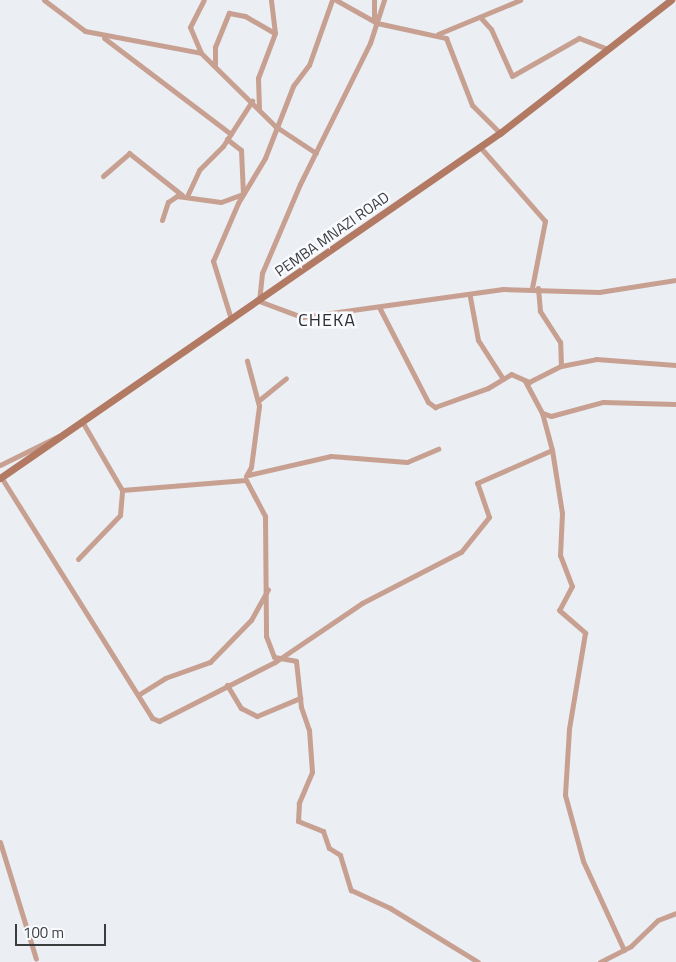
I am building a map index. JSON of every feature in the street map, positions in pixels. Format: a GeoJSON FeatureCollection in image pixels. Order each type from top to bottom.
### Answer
{"type":"FeatureCollection","features":[{"type":"Feature","properties":{"kind":"main road","name":"PEMBA MNAZI ROAD"},"geometry":{"type":"LineString","coordinates":[[0,477],[60,436],[83,423],[500,133],[671,0]]}},
{"type":"Feature","properties":{"kind":"street"},"geometry":{"type":"LineString","coordinates":[[44,0],[66,20],[102,37],[229,137],[241,150],[243,194]]}},
{"type":"Feature","properties":{"kind":"street"},"geometry":{"type":"LineString","coordinates":[[204,0],[190,27],[201,53],[215,64],[276,126],[316,153]]}},
{"type":"Feature","properties":{"kind":"street"},"geometry":{"type":"LineString","coordinates":[[259,109],[258,78],[274,33],[270,0]]}},
{"type":"Feature","properties":{"kind":"street"},"geometry":{"type":"LineString","coordinates":[[231,319],[213,267],[243,194],[265,158],[293,86],[309,65],[332,0]]}},
{"type":"Feature","properties":{"kind":"street"},"geometry":{"type":"LineString","coordinates":[[336,0],[376,21],[438,34],[448,40],[472,104],[500,133]]}},
{"type":"Feature","properties":{"kind":"street"},"geometry":{"type":"LineString","coordinates":[[374,0],[376,21]]}},
{"type":"Feature","properties":{"kind":"street"},"geometry":{"type":"LineString","coordinates":[[384,0],[262,273],[260,301],[302,317],[535,288],[599,292],[676,280]]}},
{"type":"Feature","properties":{"kind":"street"},"geometry":{"type":"LineString","coordinates":[[438,34],[520,0]]}},
{"type":"Feature","properties":{"kind":"street"},"geometry":{"type":"LineString","coordinates":[[215,64],[215,47],[229,13],[245,16],[274,33]]}},
{"type":"Feature","properties":{"kind":"street"},"geometry":{"type":"LineString","coordinates":[[480,18],[489,25],[512,76],[579,38],[608,49]]}},
{"type":"Feature","properties":{"kind":"street"},"geometry":{"type":"LineString","coordinates":[[102,37],[201,53]]}},
{"type":"Feature","properties":{"kind":"street"},"geometry":{"type":"LineString","coordinates":[[162,220],[168,202],[185,194],[199,170],[229,137],[252,101]]}},
{"type":"Feature","properties":{"kind":"street"},"geometry":{"type":"LineString","coordinates":[[480,146],[545,221],[535,288],[540,311],[560,342],[562,366]]}},
{"type":"Feature","properties":{"kind":"street"},"geometry":{"type":"LineString","coordinates":[[103,176],[129,152],[185,194],[221,202],[243,194]]}},
{"type":"Feature","properties":{"kind":"street"},"geometry":{"type":"LineString","coordinates":[[470,297],[478,340],[503,379]]}},
{"type":"Feature","properties":{"kind":"street"},"geometry":{"type":"LineString","coordinates":[[379,307],[432,406],[503,379],[511,374],[524,380],[535,381],[562,366],[596,358],[676,365]]}},
{"type":"Feature","properties":{"kind":"street"},"geometry":{"type":"LineString","coordinates":[[247,361],[258,401],[246,476],[265,516],[268,589],[266,636],[272,655],[296,661],[300,698],[313,767],[299,803],[299,823],[323,831],[329,848],[340,856],[351,890],[390,908],[478,962]]}},
{"type":"Feature","properties":{"kind":"street"},"geometry":{"type":"LineString","coordinates":[[258,401],[286,378]]}},
{"type":"Feature","properties":{"kind":"street"},"geometry":{"type":"LineString","coordinates":[[524,380],[542,413],[552,450],[562,513],[560,554],[572,586],[559,610],[585,634],[569,729],[565,795],[583,861],[624,950]]}},
{"type":"Feature","properties":{"kind":"street"},"geometry":{"type":"LineString","coordinates":[[542,413],[555,416],[603,402],[676,404]]}},
{"type":"Feature","properties":{"kind":"street"},"geometry":{"type":"LineString","coordinates":[[78,559],[120,514],[122,490],[83,423]]}},
{"type":"Feature","properties":{"kind":"street"},"geometry":{"type":"LineString","coordinates":[[0,466],[60,436]]}},
{"type":"Feature","properties":{"kind":"street"},"geometry":{"type":"LineString","coordinates":[[122,490],[182,488],[246,476],[331,456],[407,462],[438,449]]}},
{"type":"Feature","properties":{"kind":"street"},"geometry":{"type":"LineString","coordinates":[[0,477],[138,695],[159,721],[281,658],[362,603],[461,552],[489,517],[477,483],[552,450]]}},
{"type":"Feature","properties":{"kind":"street"},"geometry":{"type":"LineString","coordinates":[[138,695],[165,678],[210,662],[251,620],[268,589]]}},
{"type":"Feature","properties":{"kind":"street"},"geometry":{"type":"LineString","coordinates":[[227,685],[240,708],[257,716],[300,698]]}},
{"type":"Feature","properties":{"kind":"street"},"geometry":{"type":"LineString","coordinates":[[0,842],[36,959]]}},
{"type":"Feature","properties":{"kind":"street"},"geometry":{"type":"LineString","coordinates":[[600,962],[624,950],[658,920],[676,913]]}},
{"type":"Feature","properties":{"kind":"district","name":"CHEKA"},"geometry":{"type":"Point","coordinates":[327,320]}}]}
